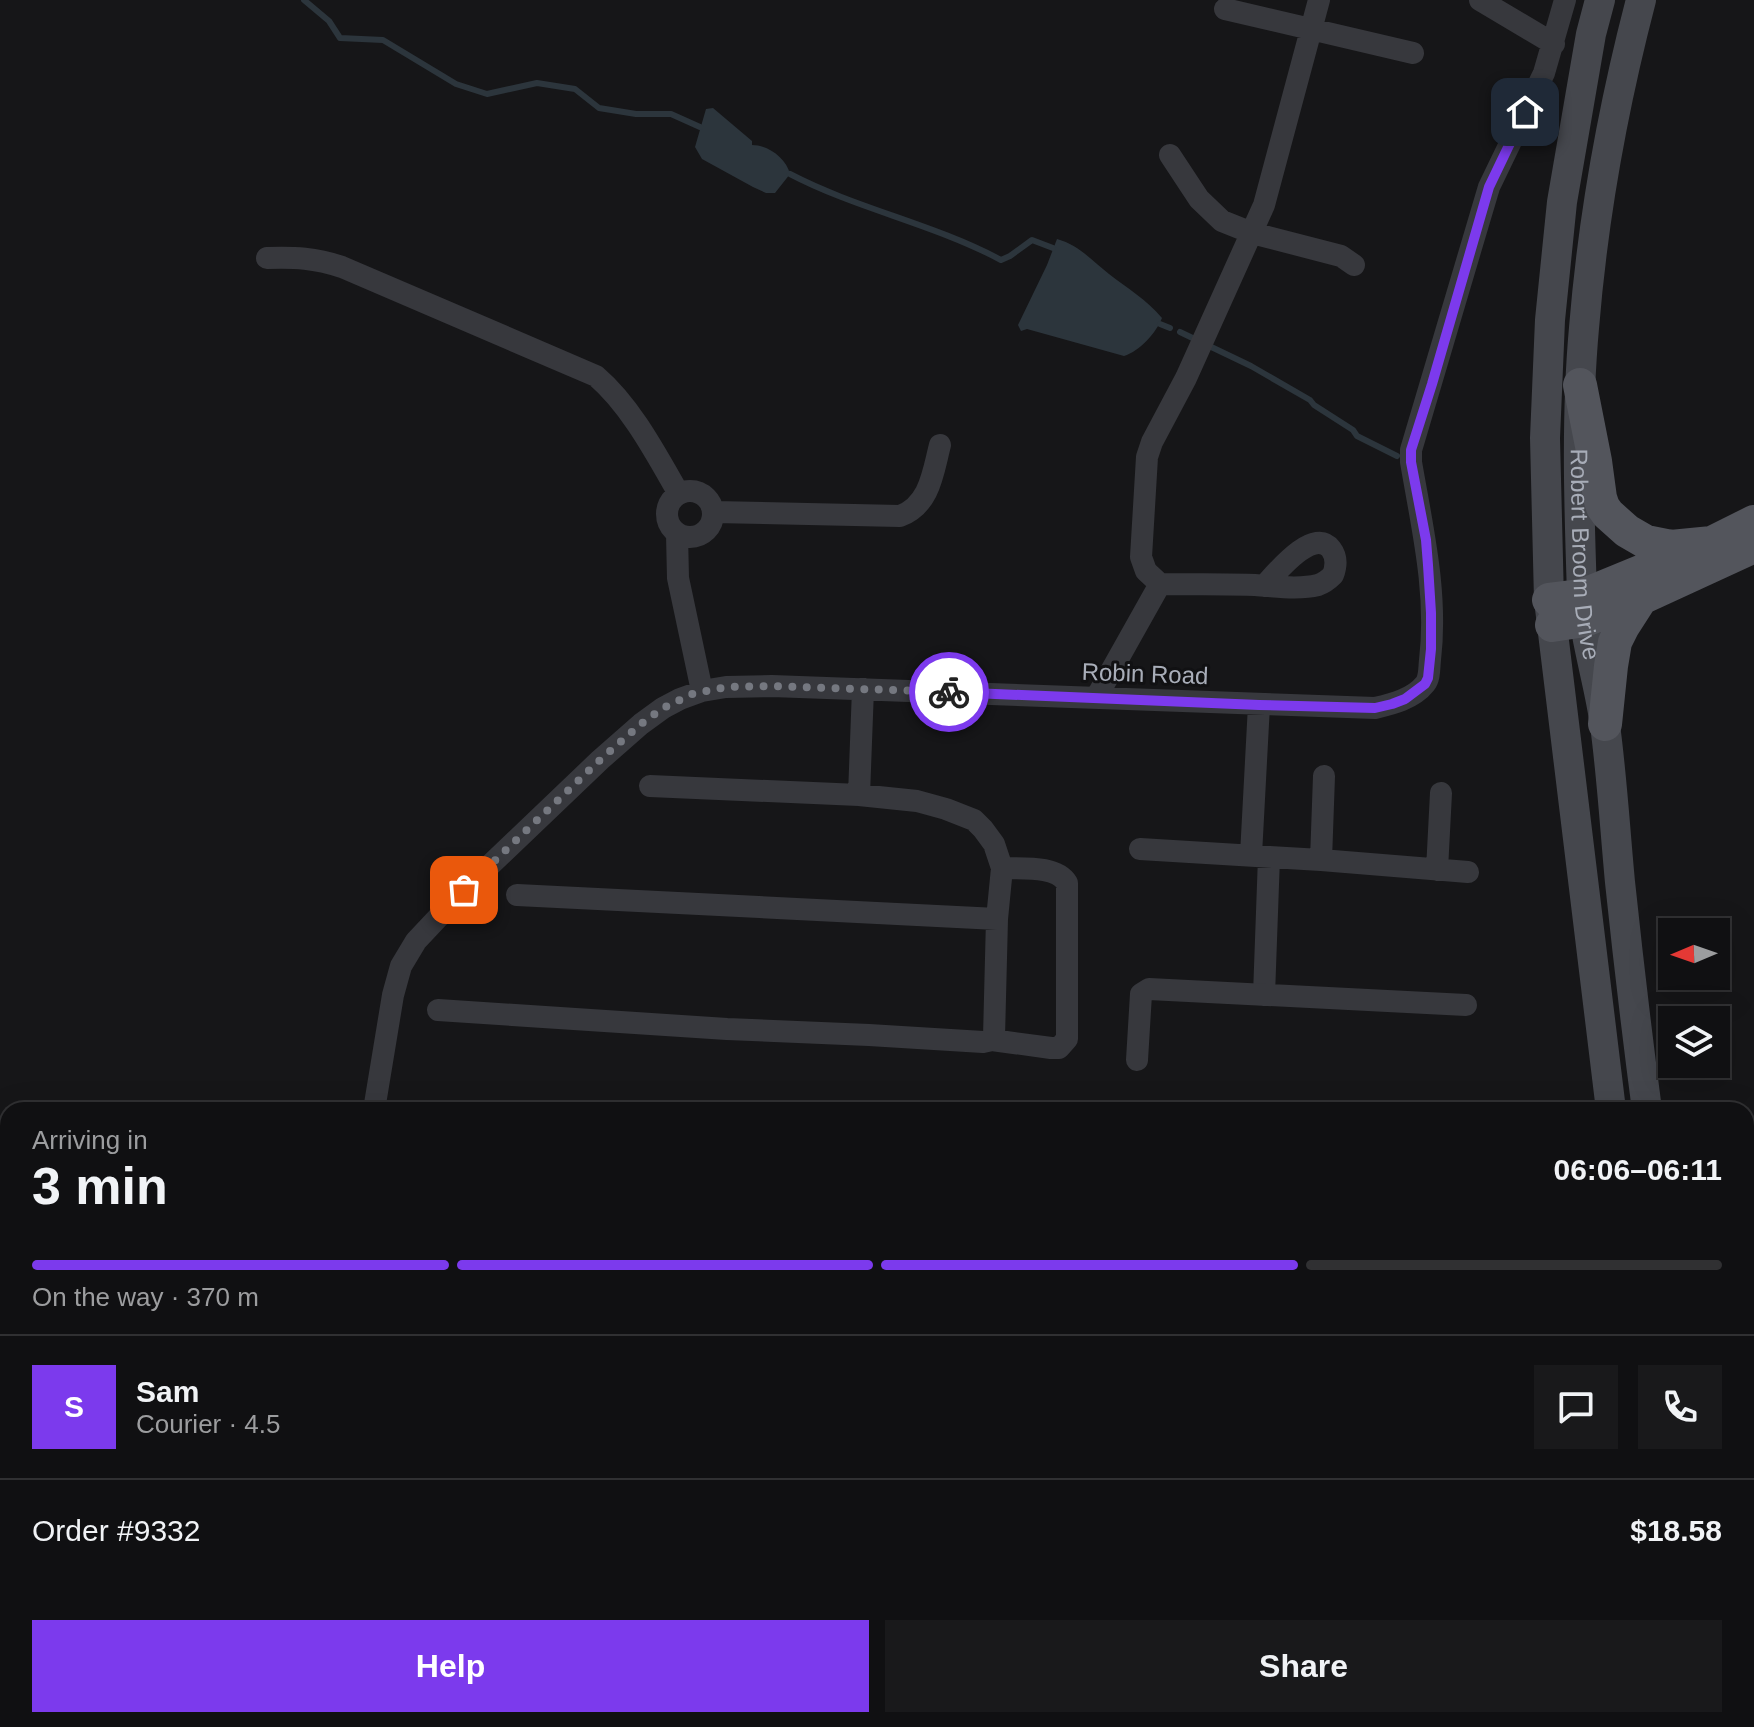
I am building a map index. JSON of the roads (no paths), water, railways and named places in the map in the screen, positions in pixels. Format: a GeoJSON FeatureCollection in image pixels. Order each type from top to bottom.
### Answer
{"type":"FeatureCollection","features":[{"type":"Feature","properties":{"kind":"main road"},"geometry":{"type":"LineString","coordinates":[[1580,385],[1598,491],[1608,514],[1627,531],[1654,545],[1671,547],[1712,543]]}},
{"type":"Feature","properties":{"kind":"main road"},"geometry":{"type":"LineString","coordinates":[[1567,610],[1754,522]]}},
{"type":"Feature","properties":{"kind":"main road"},"geometry":{"type":"LineString","coordinates":[[1567,610],[1641,598],[1754,546]]}},
{"type":"Feature","properties":{"kind":"main road"},"geometry":{"type":"LineString","coordinates":[[1605,724],[1615,642],[1641,598]]}},
{"type":"Feature","properties":{"kind":"street"},"geometry":{"type":"LineString","coordinates":[[1264,586],[1160,584],[1146,571],[1141,557],[1145,467],[1152,442],[1207,333],[1264,205],[1319,0]]}},
{"type":"Feature","properties":{"kind":"street"},"geometry":{"type":"LineString","coordinates":[[1480,0],[1554,44]]}},
{"type":"Feature","properties":{"kind":"street","name":"Robin Road"},"geometry":{"type":"LineString","coordinates":[[375,1102],[393,995],[401,966],[416,941],[464,890],[600,760],[641,724],[680,699],[726,687],[772,686],[1375,708],[1405,699],[1425,684],[1431,649],[1431,613],[1427,555],[1411,450],[1489,187],[1544,73],[1565,0]]}},
{"type":"Feature","properties":{"kind":"street","name":"Robert Broom Drive"},"geometry":{"type":"LineString","coordinates":[[1600,0],[1591,34],[1562,202],[1550,320],[1545,438],[1567,610],[1610,1102]]}},
{"type":"Feature","properties":{"kind":"street","name":"Robert Broom Drive"},"geometry":{"type":"LineString","coordinates":[[1641,0],[1604,169],[1592,256],[1580,385],[1580,516],[1567,610],[1605,724],[1646,1102]]}},
{"type":"Feature","properties":{"kind":"street"},"geometry":{"type":"LineString","coordinates":[[1225,9],[1413,53]]}},
{"type":"Feature","properties":{"kind":"street"},"geometry":{"type":"LineString","coordinates":[[1170,155],[1199,199],[1222,221],[1252,233],[1341,256],[1354,265]]}},
{"type":"Feature","properties":{"kind":"street"},"geometry":{"type":"LineString","coordinates":[[267,258],[299,257],[342,267],[596,376],[624,406],[679,494]]}},
{"type":"Feature","properties":{"kind":"street"},"geometry":{"type":"LineString","coordinates":[[714,512],[900,516],[916,508],[925,495],[940,445]]}},
{"type":"Feature","properties":{"kind":"street"},"geometry":{"type":"LineString","coordinates":[[701,493],[712,504],[713,521],[703,535],[686,538],[677,534],[669,524],[669,504],[679,494],[701,493]]}},
{"type":"Feature","properties":{"kind":"street"},"geometry":{"type":"LineString","coordinates":[[677,534],[678,578],[702,691]]}},
{"type":"Feature","properties":{"kind":"street"},"geometry":{"type":"LineString","coordinates":[[1096,698],[1160,584]]}},
{"type":"Feature","properties":{"kind":"street"},"geometry":{"type":"LineString","coordinates":[[859,795],[863,689]]}},
{"type":"Feature","properties":{"kind":"street"},"geometry":{"type":"LineString","coordinates":[[1259,705],[1264,995]]}},
{"type":"Feature","properties":{"kind":"street"},"geometry":{"type":"LineString","coordinates":[[1321,860],[1324,776]]}},
{"type":"Feature","properties":{"kind":"street"},"geometry":{"type":"LineString","coordinates":[[650,786],[859,795],[917,801],[974,820],[994,844],[1002,868],[992,1040]]}},
{"type":"Feature","properties":{"kind":"street"},"geometry":{"type":"LineString","coordinates":[[1437,870],[1441,793]]}},
{"type":"Feature","properties":{"kind":"street"},"geometry":{"type":"LineString","coordinates":[[1140,849],[1468,872]]}},
{"type":"Feature","properties":{"kind":"street"},"geometry":{"type":"LineString","coordinates":[[438,1010],[727,1029],[992,1040],[1059,1048],[1067,1039],[1067,883],[1063,876],[1052,871],[1002,868]]}},
{"type":"Feature","properties":{"kind":"street"},"geometry":{"type":"LineString","coordinates":[[517,895],[997,919]]}},
{"type":"Feature","properties":{"kind":"street"},"geometry":{"type":"LineString","coordinates":[[1137,1060],[1141,994],[1145,991],[1161,989],[1466,1005]]}},
{"type":"Feature","properties":{"kind":"waterway"},"geometry":{"type":"LineString","coordinates":[[304,0],[329,21],[340,38],[383,40],[456,84],[487,94],[537,83],[575,89],[599,108],[636,114],[671,114],[700,127]]}},
{"type":"Feature","properties":{"kind":"waterway"},"geometry":{"type":"LineString","coordinates":[[790,174],[842,197],[949,236],[1001,260],[1032,240],[1053,248]]}},
{"type":"Feature","properties":{"kind":"waterway"},"geometry":{"type":"LineString","coordinates":[[1160,324],[1170,328]]}},
{"type":"Feature","properties":{"kind":"waterway"},"geometry":{"type":"LineString","coordinates":[[1180,332],[1251,366],[1310,400],[1357,436],[1397,456]]}}]}
